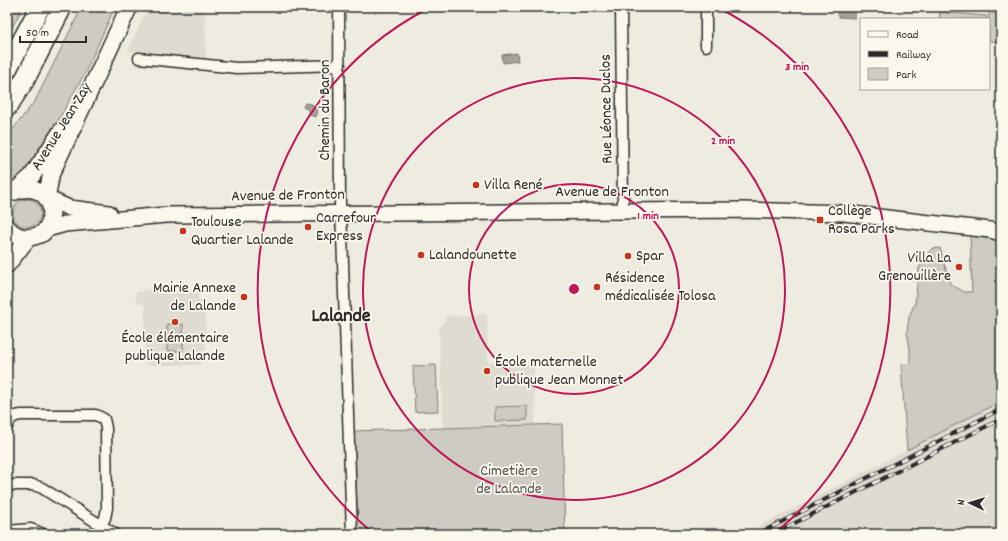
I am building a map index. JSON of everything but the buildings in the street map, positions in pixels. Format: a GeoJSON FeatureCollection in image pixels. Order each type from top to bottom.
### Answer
{"type":"FeatureCollection","features":[{"type":"Feature","properties":{"kind":"highway"},"geometry":{"type":"LineString","coordinates":[[7,69],[40,7]]}},
{"type":"Feature","properties":{"kind":"highway"},"geometry":{"type":"LineString","coordinates":[[7,107],[27,75],[62,7]]}},
{"type":"Feature","properties":{"kind":"main road","name":"Avenue Jean Zay"},"geometry":{"type":"LineString","coordinates":[[47,229],[51,212],[48,198],[51,174],[128,7]]}},
{"type":"Feature","properties":{"kind":"main road","name":"Avenue Jean Zay"},"geometry":{"type":"LineString","coordinates":[[11,196],[32,176],[46,158],[105,58]]}},
{"type":"Feature","properties":{"kind":"main road"},"geometry":{"type":"LineString","coordinates":[[11,196],[22,189],[31,188],[40,191],[48,198]]}},
{"type":"Feature","properties":{"kind":"main road"},"geometry":{"type":"LineString","coordinates":[[7,227],[16,235],[28,238],[36,237],[47,229]]}},
{"type":"Feature","properties":{"kind":"main road"},"geometry":{"type":"LineString","coordinates":[[7,265],[28,238]]}},
{"type":"Feature","properties":{"kind":"street","name":"Chemin du Baron"},"geometry":{"type":"LineString","coordinates":[[339,7],[341,212],[352,534]]}},
{"type":"Feature","properties":{"kind":"street","name":"Rue Léonce Duclos"},"geometry":{"type":"LineString","coordinates":[[621,7],[623,210]]}},
{"type":"Feature","properties":{"kind":"street"},"geometry":{"type":"LineString","coordinates":[[706,7],[706,46]]}},
{"type":"Feature","properties":{"kind":"street"},"geometry":{"type":"LineString","coordinates":[[139,58],[238,68],[340,64]]}},
{"type":"Feature","properties":{"kind":"street","name":"Avenue de Fronton"},"geometry":{"type":"LineString","coordinates":[[48,198],[69,208],[94,212],[150,216]]}},
{"type":"Feature","properties":{"kind":"street","name":"Avenue de Fronton"},"geometry":{"type":"LineString","coordinates":[[47,229],[65,224],[150,216],[341,212],[764,210],[844,213],[990,230],[1001,233]]}},
{"type":"Feature","properties":{"kind":"street"},"geometry":{"type":"LineString","coordinates":[[7,428],[10,420],[14,416],[21,415],[96,415],[104,419],[106,428],[107,508],[105,518],[101,525]]}},
{"type":"Feature","properties":{"kind":"street"},"geometry":{"type":"LineString","coordinates":[[7,485],[34,485],[42,488],[114,534]]}},
{"type":"Feature","properties":{"kind":"street"},"geometry":{"type":"LineString","coordinates":[[7,531],[31,529],[44,534]]}},
{"type":"Feature","properties":{"kind":"shaded area"},"geometry":{"type":"Polygon","coordinates":[[[148,7],[205,7],[206,61],[128,51],[148,7]]]}},
{"type":"Feature","properties":{"kind":"shaded area"},"geometry":{"type":"Polygon","coordinates":[[[839,10],[855,10],[855,18],[839,17],[837,14],[839,10]]]}},
{"type":"Feature","properties":{"kind":"shaded area"},"geometry":{"type":"Polygon","coordinates":[[[517,53],[518,61],[503,63],[502,55],[517,53]]]}},
{"type":"Feature","properties":{"kind":"shaded area"},"geometry":{"type":"Polygon","coordinates":[[[305,103],[312,104],[318,111],[316,117],[310,115],[307,109],[303,107],[305,103]]]}},
{"type":"Feature","properties":{"kind":"shaded area","name":"École élémentaire publique Lalande"},"geometry":{"type":"Polygon","coordinates":[[[143,289],[166,289],[167,292],[198,292],[198,300],[205,300],[206,349],[200,365],[145,365],[145,304],[136,303],[136,292],[143,292],[143,289]]]}},
{"type":"Feature","properties":{"kind":"shaded area","name":"École maternelle publique Jean Monnet"},"geometry":{"type":"Polygon","coordinates":[[[487,314],[488,362],[534,364],[535,424],[443,428],[439,327],[445,321],[445,316],[487,314]]]}},
{"type":"Feature","properties":{"kind":"shaded area"},"geometry":{"type":"Polygon","coordinates":[[[1001,401],[1001,534],[744,534],[855,477],[1001,401]]]}},
{"type":"Feature","properties":{"kind":"green space"},"geometry":{"type":"Polygon","coordinates":[[[7,7],[23,7],[7,37],[7,7]]]}},
{"type":"Feature","properties":{"kind":"green space"},"geometry":{"type":"Polygon","coordinates":[[[82,7],[115,7],[85,73],[38,156],[20,178],[7,184],[7,137],[35,101],[82,7]]]}},
{"type":"Feature","properties":{"kind":"green space"},"geometry":{"type":"Polygon","coordinates":[[[940,12],[987,16],[987,18],[939,18],[940,12]]]}},
{"type":"Feature","properties":{"kind":"green space"},"geometry":{"type":"Polygon","coordinates":[[[989,12],[1001,14],[1001,42],[990,41],[989,12]]]}},
{"type":"Feature","properties":{"kind":"green space"},"geometry":{"type":"Polygon","coordinates":[[[27,199],[37,203],[41,213],[37,223],[27,227],[17,223],[13,213],[17,203],[27,199]]]}},
{"type":"Feature","properties":{"kind":"green space"},"geometry":{"type":"Polygon","coordinates":[[[970,234],[1001,241],[1001,401],[907,450],[901,365],[910,364],[910,349],[907,332],[909,317],[915,303],[919,268],[931,249],[940,248],[950,284],[964,292],[972,292],[970,234]]]}},
{"type":"Feature","properties":{"kind":"green space"},"geometry":{"type":"Polygon","coordinates":[[[167,324],[183,324],[183,351],[167,351],[167,324]]]}},
{"type":"Feature","properties":{"kind":"green space"},"geometry":{"type":"Polygon","coordinates":[[[436,365],[438,411],[415,412],[413,366],[436,365]]]}},
{"type":"Feature","properties":{"kind":"green space"},"geometry":{"type":"Polygon","coordinates":[[[527,406],[527,420],[495,421],[495,407],[527,406]]]}},
{"type":"Feature","properties":{"kind":"green space","name":"Cimetière de Lalande"},"geometry":{"type":"Polygon","coordinates":[[[562,424],[565,534],[358,534],[354,431],[562,424]]]}},
{"type":"Feature","properties":{"kind":"railway"},"geometry":{"type":"LineString","coordinates":[[758,534],[1001,409]]}},
{"type":"Feature","properties":{"kind":"railway"},"geometry":{"type":"LineString","coordinates":[[773,534],[1001,419]]}},
{"type":"Feature","properties":{"kind":"place","name":"Villa René"},"geometry":{"type":"Point","coordinates":[476,185]}},
{"type":"Feature","properties":{"kind":"place","name":"Collège Rosa Parks"},"geometry":{"type":"Point","coordinates":[820,220]}},
{"type":"Feature","properties":{"kind":"place","name":"Carrefour Express"},"geometry":{"type":"Point","coordinates":[308,227]}},
{"type":"Feature","properties":{"kind":"place","name":"Toulouse Quartier Lalande"},"geometry":{"type":"Point","coordinates":[183,231]}},
{"type":"Feature","properties":{"kind":"place","name":"Lalandounette"},"geometry":{"type":"Point","coordinates":[421,255]}},
{"type":"Feature","properties":{"kind":"place","name":"Spar"},"geometry":{"type":"Point","coordinates":[628,256]}},
{"type":"Feature","properties":{"kind":"place","name":"Villa La Grenouillère"},"geometry":{"type":"Point","coordinates":[959,267]}},
{"type":"Feature","properties":{"kind":"place","name":"Résidence médicalisée Tolosa"},"geometry":{"type":"Point","coordinates":[597,287]}},
{"type":"Feature","properties":{"kind":"place","name":"Mairie Annexe de Lalande"},"geometry":{"type":"Point","coordinates":[244,297]}},
{"type":"Feature","properties":{"kind":"place","name":"École élémentaire publique Lalande"},"geometry":{"type":"Point","coordinates":[175,322]}},
{"type":"Feature","properties":{"kind":"place","name":"École maternelle publique Jean Monnet"},"geometry":{"type":"Point","coordinates":[487,371]}},
{"type":"Feature","properties":{"kind":"district","name":"Lalande"},"geometry":{"type":"Point","coordinates":[341,317]}}]}
